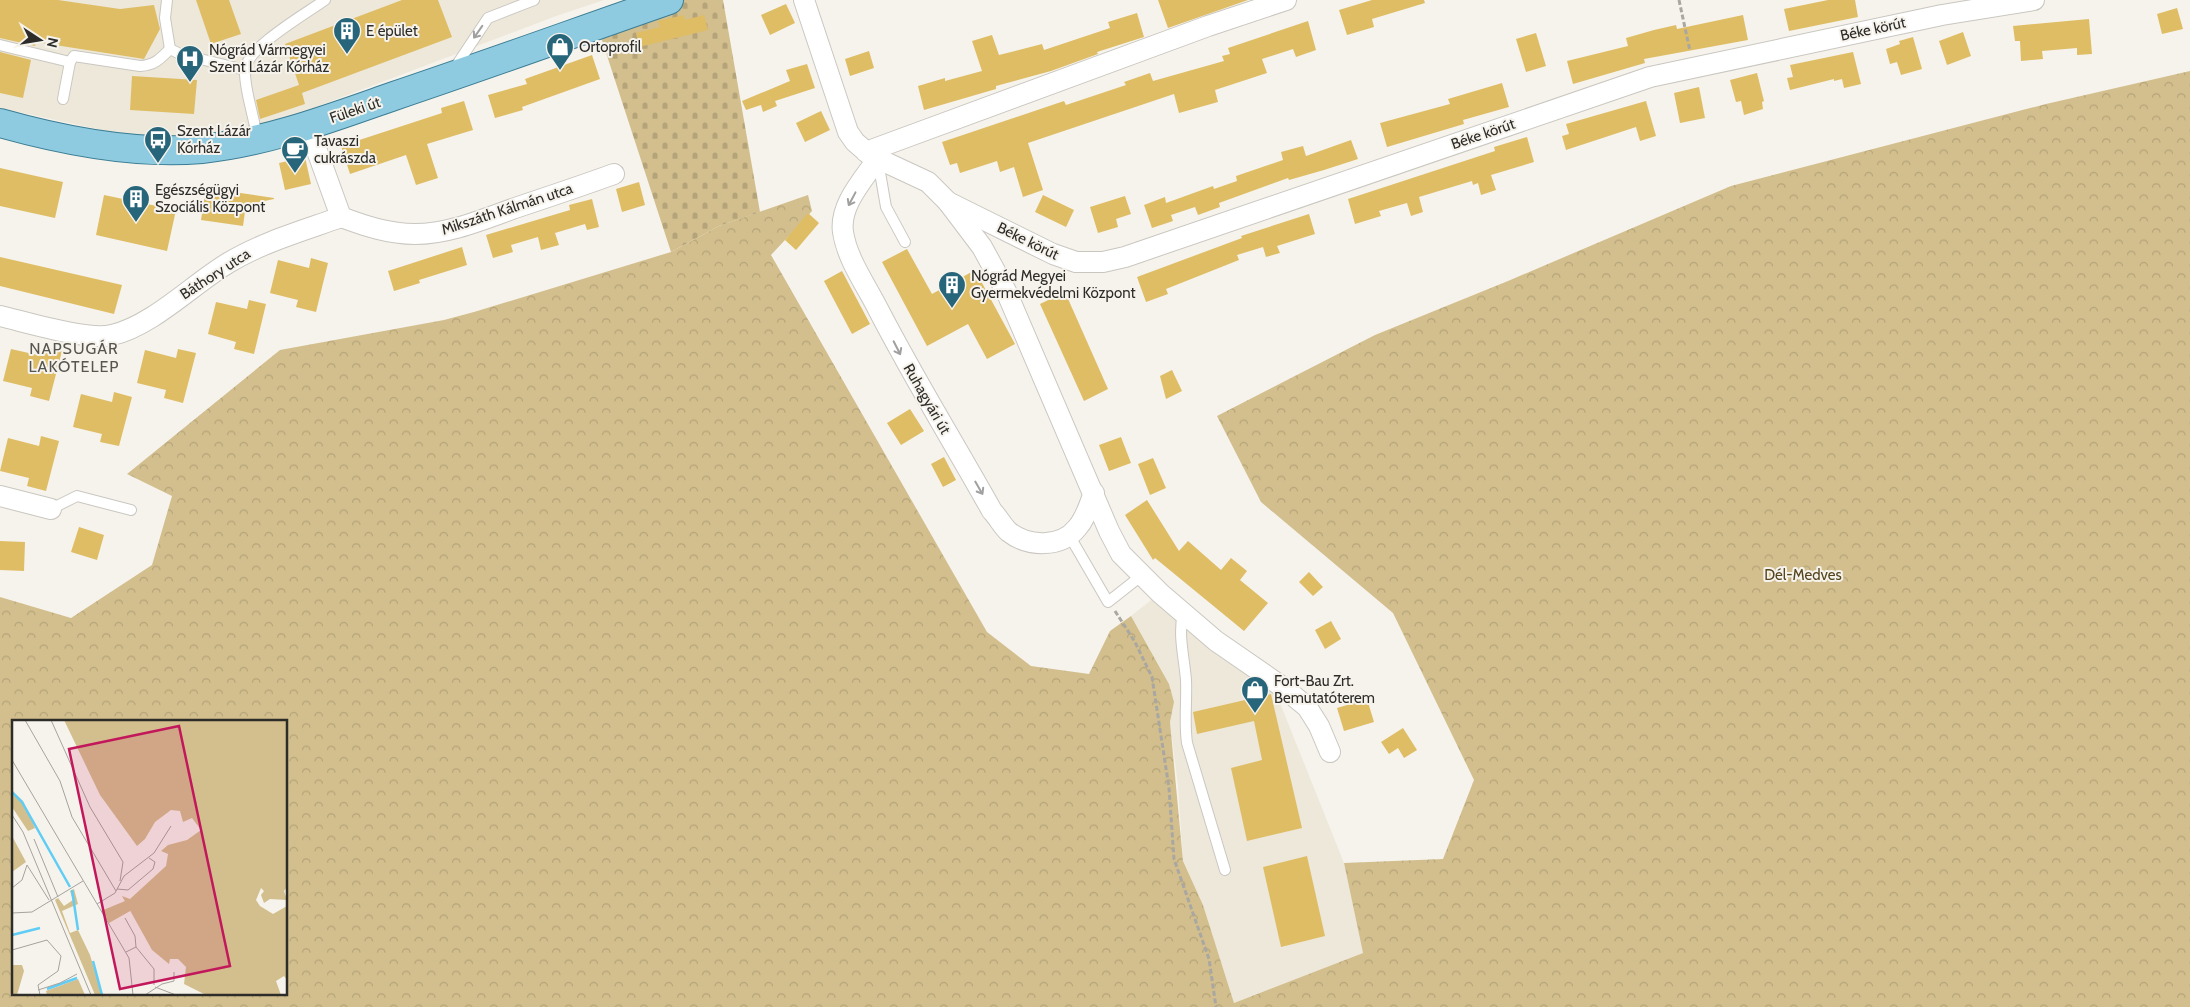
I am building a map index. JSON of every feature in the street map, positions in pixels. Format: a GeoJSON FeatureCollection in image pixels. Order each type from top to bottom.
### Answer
{"type":"FeatureCollection","features":[{"type":"Feature","properties":{"kind":"main road","name":"Füleki út"},"geometry":{"type":"LineString","coordinates":[[0,123],[64,139],[129,148],[200,149],[257,140],[308,126],[669,0]]}},
{"type":"Feature","properties":{"kind":"street"},"geometry":{"type":"LineString","coordinates":[[804,0],[848,132],[855,142],[872,155],[928,182],[948,202],[996,269],[1109,531],[1121,554],[1141,576],[1216,641],[1277,683],[1307,707],[1320,726],[1330,752]]}},
{"type":"Feature","properties":{"kind":"street"},"geometry":{"type":"LineString","coordinates":[[872,155],[1208,26],[1286,0]]}},
{"type":"Feature","properties":{"kind":"street","name":"Béke körút"},"geometry":{"type":"LineString","coordinates":[[948,202],[1053,254],[1076,262],[1103,262],[1125,258],[1628,84],[1942,15],[2034,0]]}},
{"type":"Feature","properties":{"kind":"street"},"geometry":{"type":"LineString","coordinates":[[308,126],[341,217]]}},
{"type":"Feature","properties":{"kind":"street","name":"Ruhagyári út"},"geometry":{"type":"LineString","coordinates":[[872,155],[850,200],[844,218],[843,232],[860,275],[902,357],[992,511],[1009,532],[1028,542],[1038,543],[1056,541],[1069,535]]}},
{"type":"Feature","properties":{"kind":"street","name":"Mikszáth Kálmán utca"},"geometry":{"type":"LineString","coordinates":[[341,217],[373,229],[396,233],[439,232],[487,218],[614,174]]}},
{"type":"Feature","properties":{"kind":"street","name":"Báthory utca"},"geometry":{"type":"LineString","coordinates":[[0,316],[78,333],[102,336],[112,335],[151,318],[185,292],[252,249],[341,217]]}},
{"type":"Feature","properties":{"kind":"street"},"geometry":{"type":"LineString","coordinates":[[1069,535],[1085,517],[1094,493]]}},
{"type":"Feature","properties":{"kind":"street"},"geometry":{"type":"LineString","coordinates":[[0,496],[51,509]]}},
{"type":"Feature","properties":{"kind":"lane"},"geometry":{"type":"LineString","coordinates":[[168,0],[165,18],[170,49]]}},
{"type":"Feature","properties":{"kind":"lane"},"geometry":{"type":"LineString","coordinates":[[257,140],[245,70],[250,57],[275,34],[325,0]]}},
{"type":"Feature","properties":{"kind":"lane"},"geometry":{"type":"LineString","coordinates":[[449,78],[488,18],[534,0]]}},
{"type":"Feature","properties":{"kind":"lane"},"geometry":{"type":"LineString","coordinates":[[0,45],[70,62]]}},
{"type":"Feature","properties":{"kind":"lane"},"geometry":{"type":"LineString","coordinates":[[63,99],[71,58],[76,56],[150,66],[155,64],[170,49]]}},
{"type":"Feature","properties":{"kind":"lane"},"geometry":{"type":"LineString","coordinates":[[170,49],[180,54],[245,70]]}},
{"type":"Feature","properties":{"kind":"lane"},"geometry":{"type":"LineString","coordinates":[[872,155],[886,207],[905,242]]}},
{"type":"Feature","properties":{"kind":"lane"},"geometry":{"type":"LineString","coordinates":[[51,509],[77,496],[131,510]]}},
{"type":"Feature","properties":{"kind":"lane"},"geometry":{"type":"LineString","coordinates":[[1069,535],[1108,602],[1141,576]]}},
{"type":"Feature","properties":{"kind":"lane"},"geometry":{"type":"LineString","coordinates":[[1183,613],[1180,630],[1186,680],[1187,743],[1225,870]]}},
{"type":"Feature","properties":{"kind":"path"},"geometry":{"type":"LineString","coordinates":[[1679,0],[1694,68]]}},
{"type":"Feature","properties":{"kind":"path"},"geometry":{"type":"LineString","coordinates":[[1108,602],[1135,642],[1152,677],[1170,788],[1174,860],[1209,959],[1216,1007]]}},
{"type":"Feature","properties":{"kind":"shaded area","name":"Nógrád Vármegyei Szent Lázár Kórház"},"geometry":{"type":"Polygon","coordinates":[[[0,0],[604,0],[559,15],[295,115],[204,140],[130,136],[0,108],[0,0]]]}},
{"type":"Feature","properties":{"kind":"shaded area"},"geometry":{"type":"Polygon","coordinates":[[[1155,597],[1274,688],[1344,863],[1363,953],[1234,1003],[1203,905],[1183,861],[1178,786],[1170,722],[1174,702],[1169,684],[1131,616],[1155,597]]]}},
{"type":"Feature","properties":{"kind":"green space"},"geometry":{"type":"Polygon","coordinates":[[[670,0],[723,0],[760,212],[719,226],[671,252],[597,25],[670,0]]]}},
{"type":"Feature","properties":{"kind":"green space","name":"Dél-Medves"},"geometry":{"type":"Polygon","coordinates":[[[2190,71],[2190,1007],[0,1007],[0,597],[71,618],[152,565],[172,496],[127,474],[280,350],[444,320],[474,312],[671,252],[719,226],[808,195],[812,211],[771,255],[987,632],[1031,666],[1089,674],[1110,631],[1131,616],[1169,684],[1174,702],[1170,722],[1183,861],[1203,905],[1234,1003],[1363,953],[1344,863],[1443,859],[1474,780],[1393,613],[1261,502],[1217,416],[1375,335],[1508,281],[1731,186],[2046,104],[2190,71]]]}},
{"type":"Feature","properties":{"kind":"building"},"geometry":{"type":"Polygon","coordinates":[[[0,0],[58,0],[120,9],[154,5],[160,29],[144,59],[36,42],[35,46],[0,38],[0,0]]]}},
{"type":"Feature","properties":{"kind":"building"},"geometry":{"type":"Polygon","coordinates":[[[196,0],[229,0],[241,34],[211,44],[196,0]]]}},
{"type":"Feature","properties":{"kind":"building","name":"E épület"},"geometry":{"type":"Polygon","coordinates":[[[402,0],[438,0],[452,37],[302,93],[305,104],[260,119],[256,100],[299,85],[285,44],[402,0]]]}},
{"type":"Feature","properties":{"kind":"building"},"geometry":{"type":"Polygon","coordinates":[[[1158,0],[1248,0],[1168,28],[1158,0]]]}},
{"type":"Feature","properties":{"kind":"building"},"geometry":{"type":"Polygon","coordinates":[[[1372,0],[1424,0],[1425,3],[1372,19],[1374,27],[1347,35],[1339,10],[1372,0]]]}},
{"type":"Feature","properties":{"kind":"building"},"geometry":{"type":"Polygon","coordinates":[[[1828,0],[1855,0],[1858,17],[1789,31],[1784,9],[1828,0]]]}},
{"type":"Feature","properties":{"kind":"building"},"geometry":{"type":"Polygon","coordinates":[[[786,4],[795,23],[770,35],[761,15],[786,4]]]}},
{"type":"Feature","properties":{"kind":"building"},"geometry":{"type":"Polygon","coordinates":[[[2177,8],[2183,29],[2162,34],[2157,14],[2177,8]]]}},
{"type":"Feature","properties":{"kind":"building"},"geometry":{"type":"Polygon","coordinates":[[[1137,13],[1144,37],[1097,52],[1098,54],[1051,71],[996,86],[996,89],[924,110],[918,86],[945,78],[945,81],[982,71],[972,41],[992,35],[999,55],[1042,44],[1044,50],[1110,28],[1108,22],[1137,13]]]}},
{"type":"Feature","properties":{"kind":"building"},"geometry":{"type":"Polygon","coordinates":[[[684,15],[685,20],[704,15],[708,30],[639,47],[636,33],[660,27],[658,21],[684,15]]]}},
{"type":"Feature","properties":{"kind":"building"},"geometry":{"type":"Polygon","coordinates":[[[1743,15],[1748,40],[1644,59],[1645,63],[1573,84],[1567,61],[1628,46],[1626,38],[1654,30],[1676,25],[1677,29],[1743,15]]]}},
{"type":"Feature","properties":{"kind":"building"},"geometry":{"type":"Polygon","coordinates":[[[2089,19],[2092,54],[2077,55],[2077,48],[2042,51],[2043,59],[2021,61],[2020,41],[2015,41],[2013,26],[2089,19]]]}},
{"type":"Feature","properties":{"kind":"building"},"geometry":{"type":"Polygon","coordinates":[[[1308,21],[1316,50],[1296,57],[1293,49],[1262,59],[1267,73],[1215,90],[1218,102],[1179,113],[1174,94],[1028,143],[1043,190],[1023,197],[1014,167],[1000,172],[997,161],[960,173],[957,163],[950,165],[942,142],[1064,101],[1066,105],[1126,85],[1124,82],[1150,73],[1153,81],[1224,61],[1222,56],[1230,54],[1228,48],[1308,21]]]}},
{"type":"Feature","properties":{"kind":"building"},"geometry":{"type":"Polygon","coordinates":[[[1963,32],[1971,56],[1947,65],[1939,41],[1963,32]]]}},
{"type":"Feature","properties":{"kind":"building"},"geometry":{"type":"Polygon","coordinates":[[[1536,33],[1546,66],[1526,72],[1516,39],[1536,33]]]}},
{"type":"Feature","properties":{"kind":"building"},"geometry":{"type":"Polygon","coordinates":[[[1913,37],[1922,69],[1901,75],[1897,62],[1890,64],[1886,49],[1900,44],[1899,41],[1913,37]]]}},
{"type":"Feature","properties":{"kind":"building"},"geometry":{"type":"Polygon","coordinates":[[[869,51],[874,68],[850,76],[845,59],[869,51]]]}},
{"type":"Feature","properties":{"kind":"building"},"geometry":{"type":"Polygon","coordinates":[[[0,52],[31,60],[23,98],[0,93],[0,52]]]}},
{"type":"Feature","properties":{"kind":"building"},"geometry":{"type":"Polygon","coordinates":[[[1853,52],[1861,84],[1844,88],[1842,79],[1834,81],[1834,79],[1790,90],[1787,78],[1793,77],[1790,65],[1853,52]]]}},
{"type":"Feature","properties":{"kind":"building"},"geometry":{"type":"Polygon","coordinates":[[[592,55],[600,79],[522,107],[523,110],[495,118],[488,95],[527,84],[525,79],[592,55]]]}},
{"type":"Feature","properties":{"kind":"building"},"geometry":{"type":"Polygon","coordinates":[[[807,64],[815,88],[775,101],[777,106],[763,112],[761,105],[746,110],[742,101],[790,81],[786,70],[807,64]]]}},
{"type":"Feature","properties":{"kind":"building"},"geometry":{"type":"Polygon","coordinates":[[[1757,73],[1764,101],[1762,102],[1763,109],[1744,115],[1741,101],[1736,102],[1730,80],[1757,73]]]}},
{"type":"Feature","properties":{"kind":"building"},"geometry":{"type":"Polygon","coordinates":[[[132,76],[197,80],[194,114],[130,110],[132,76]]]}},
{"type":"Feature","properties":{"kind":"building"},"geometry":{"type":"Polygon","coordinates":[[[1502,83],[1509,107],[1463,120],[1464,124],[1387,147],[1380,123],[1450,104],[1448,99],[1502,83]]]}},
{"type":"Feature","properties":{"kind":"building"},"geometry":{"type":"Polygon","coordinates":[[[1699,87],[1705,118],[1680,123],[1674,93],[1699,87]]]}},
{"type":"Feature","properties":{"kind":"building"},"geometry":{"type":"Polygon","coordinates":[[[464,101],[473,130],[427,144],[438,178],[416,185],[406,155],[350,174],[341,146],[442,113],[441,108],[464,101]]]}},
{"type":"Feature","properties":{"kind":"building"},"geometry":{"type":"Polygon","coordinates":[[[1646,101],[1656,136],[1640,141],[1636,127],[1566,150],[1562,136],[1569,134],[1566,124],[1646,101]]]}},
{"type":"Feature","properties":{"kind":"building"},"geometry":{"type":"Polygon","coordinates":[[[821,111],[830,130],[805,142],[796,123],[821,111]]]}},
{"type":"Feature","properties":{"kind":"building"},"geometry":{"type":"Polygon","coordinates":[[[1527,137],[1534,162],[1491,175],[1496,190],[1481,195],[1478,183],[1473,185],[1472,181],[1419,197],[1423,212],[1411,216],[1407,203],[1379,211],[1381,216],[1355,224],[1348,199],[1495,151],[1494,147],[1527,137]]]}},
{"type":"Feature","properties":{"kind":"building"},"geometry":{"type":"Polygon","coordinates":[[[1351,140],[1358,159],[1289,180],[1288,178],[1219,203],[1220,207],[1198,215],[1195,207],[1171,215],[1173,221],[1152,228],[1144,205],[1165,197],[1166,203],[1213,186],[1214,189],[1237,181],[1236,176],[1283,160],[1281,152],[1303,146],[1306,156],[1351,140]]]}},
{"type":"Feature","properties":{"kind":"building","name":"Tavaszi cukrászda"},"geometry":{"type":"Polygon","coordinates":[[[305,157],[311,184],[285,190],[279,163],[305,157]]]}},
{"type":"Feature","properties":{"kind":"building"},"geometry":{"type":"Polygon","coordinates":[[[0,168],[63,182],[55,218],[0,206],[0,168]]]}},
{"type":"Feature","properties":{"kind":"building"},"geometry":{"type":"Polygon","coordinates":[[[639,182],[645,205],[622,212],[616,189],[639,182]]]}},
{"type":"Feature","properties":{"kind":"building"},"geometry":{"type":"Polygon","coordinates":[[[206,188],[274,199],[246,205],[243,226],[201,220],[206,188]]]}},
{"type":"Feature","properties":{"kind":"building","name":"Egészségügyi Szociális Központ"},"geometry":{"type":"Polygon","coordinates":[[[104,195],[176,210],[167,251],[96,235],[104,195]]]}},
{"type":"Feature","properties":{"kind":"building"},"geometry":{"type":"Polygon","coordinates":[[[1043,195],[1074,210],[1066,227],[1035,212],[1043,195]]]}},
{"type":"Feature","properties":{"kind":"building"},"geometry":{"type":"Polygon","coordinates":[[[1125,196],[1131,214],[1116,219],[1118,227],[1098,233],[1090,207],[1125,196]]]}},
{"type":"Feature","properties":{"kind":"building"},"geometry":{"type":"Polygon","coordinates":[[[592,199],[599,227],[587,230],[585,224],[555,233],[559,245],[541,250],[538,237],[511,245],[513,252],[493,258],[486,235],[570,210],[569,205],[592,199]]]}},
{"type":"Feature","properties":{"kind":"building"},"geometry":{"type":"Polygon","coordinates":[[[808,213],[819,223],[796,250],[785,240],[808,213]]]}},
{"type":"Feature","properties":{"kind":"building"},"geometry":{"type":"Polygon","coordinates":[[[1309,214],[1315,234],[1277,246],[1280,253],[1266,257],[1263,247],[1237,255],[1239,260],[1166,289],[1168,294],[1146,302],[1137,277],[1242,238],[1241,236],[1309,214]]]}},
{"type":"Feature","properties":{"kind":"building"},"geometry":{"type":"Polygon","coordinates":[[[462,247],[467,265],[419,280],[420,283],[394,291],[388,271],[462,247]]]}},
{"type":"Feature","properties":{"kind":"building","name":"Nógrád Megyei Gyermekvédelmi Központ"},"geometry":{"type":"Polygon","coordinates":[[[907,249],[932,294],[975,270],[1015,344],[987,359],[968,324],[927,346],[882,262],[907,249]]]}},
{"type":"Feature","properties":{"kind":"building"},"geometry":{"type":"Polygon","coordinates":[[[0,257],[122,285],[114,314],[0,286],[0,257]]]}},
{"type":"Feature","properties":{"kind":"building"},"geometry":{"type":"Polygon","coordinates":[[[311,258],[328,263],[316,312],[296,307],[298,300],[270,293],[278,260],[309,268],[311,258]]]}},
{"type":"Feature","properties":{"kind":"building"},"geometry":{"type":"Polygon","coordinates":[[[842,271],[870,324],[852,334],[824,281],[842,271]]]}},
{"type":"Feature","properties":{"kind":"building"},"geometry":{"type":"Polygon","coordinates":[[[1065,292],[1108,389],[1084,401],[1040,304],[1065,292]]]}},
{"type":"Feature","properties":{"kind":"building"},"geometry":{"type":"Polygon","coordinates":[[[249,300],[266,304],[254,354],[234,349],[236,342],[208,334],[216,302],[247,309],[249,300]]]}},
{"type":"Feature","properties":{"kind":"building"},"geometry":{"type":"Polygon","coordinates":[[[45,347],[62,351],[49,401],[30,396],[32,388],[3,381],[11,349],[42,356],[45,347]]]}},
{"type":"Feature","properties":{"kind":"building"},"geometry":{"type":"Polygon","coordinates":[[[178,349],[196,353],[183,403],[164,398],[166,390],[137,383],[145,350],[176,358],[178,349]]]}},
{"type":"Feature","properties":{"kind":"building"},"geometry":{"type":"Polygon","coordinates":[[[1172,370],[1182,391],[1166,399],[1160,376],[1172,370]]]}},
{"type":"Feature","properties":{"kind":"building"},"geometry":{"type":"Polygon","coordinates":[[[114,392],[132,397],[119,446],[100,442],[102,434],[73,427],[81,394],[112,402],[114,392]]]}},
{"type":"Feature","properties":{"kind":"building"},"geometry":{"type":"Polygon","coordinates":[[[910,409],[924,431],[901,445],[887,423],[910,409]]]}},
{"type":"Feature","properties":{"kind":"building"},"geometry":{"type":"Polygon","coordinates":[[[41,436],[59,441],[46,491],[27,486],[29,478],[0,471],[8,438],[39,446],[41,436]]]}},
{"type":"Feature","properties":{"kind":"building"},"geometry":{"type":"Polygon","coordinates":[[[1121,437],[1131,463],[1109,471],[1099,445],[1121,437]]]}},
{"type":"Feature","properties":{"kind":"building"},"geometry":{"type":"Polygon","coordinates":[[[944,457],[956,480],[943,487],[931,464],[944,457]]]}},
{"type":"Feature","properties":{"kind":"building"},"geometry":{"type":"Polygon","coordinates":[[[1153,458],[1166,488],[1150,495],[1138,464],[1153,458]]]}},
{"type":"Feature","properties":{"kind":"building"},"geometry":{"type":"Polygon","coordinates":[[[1147,500],[1179,551],[1188,541],[1221,570],[1231,558],[1247,571],[1240,580],[1268,603],[1244,631],[1155,558],[1153,560],[1125,515],[1147,500]]]}},
{"type":"Feature","properties":{"kind":"building"},"geometry":{"type":"Polygon","coordinates":[[[79,527],[104,535],[97,560],[71,552],[79,527]]]}},
{"type":"Feature","properties":{"kind":"building"},"geometry":{"type":"Polygon","coordinates":[[[0,541],[25,542],[24,571],[0,570],[0,541]]]}},
{"type":"Feature","properties":{"kind":"building"},"geometry":{"type":"Polygon","coordinates":[[[1309,572],[1323,587],[1313,596],[1299,582],[1309,572]]]}},
{"type":"Feature","properties":{"kind":"building"},"geometry":{"type":"Polygon","coordinates":[[[1331,621],[1341,639],[1325,649],[1315,630],[1331,621]]]}},
{"type":"Feature","properties":{"kind":"building"},"geometry":{"type":"Polygon","coordinates":[[[1271,694],[1302,828],[1247,841],[1231,768],[1262,760],[1254,721],[1197,734],[1193,712],[1271,694]]]}},
{"type":"Feature","properties":{"kind":"building"},"geometry":{"type":"Polygon","coordinates":[[[1367,699],[1374,722],[1344,731],[1337,708],[1367,699]]]}},
{"type":"Feature","properties":{"kind":"building"},"geometry":{"type":"Polygon","coordinates":[[[1403,728],[1417,750],[1404,758],[1398,748],[1389,754],[1381,742],[1403,728]]]}},
{"type":"Feature","properties":{"kind":"building"},"geometry":{"type":"Polygon","coordinates":[[[1307,856],[1325,936],[1281,947],[1263,867],[1307,856]]]}},
{"type":"Feature","properties":{"kind":"place","name":"E épület"},"geometry":{"type":"Point","coordinates":[347,55]}},
{"type":"Feature","properties":{"kind":"place","name":"Ortoprofil"},"geometry":{"type":"Point","coordinates":[560,71]}},
{"type":"Feature","properties":{"kind":"place","name":"Nógrád Vármegyei Szent Lázár Kórház"},"geometry":{"type":"Point","coordinates":[190,83]}},
{"type":"Feature","properties":{"kind":"place","name":"Szent Lázár Kórház"},"geometry":{"type":"Point","coordinates":[158,164]}},
{"type":"Feature","properties":{"kind":"place","name":"Tavaszi cukrászda"},"geometry":{"type":"Point","coordinates":[295,174]}},
{"type":"Feature","properties":{"kind":"place","name":"Egészségügyi Szociális Központ"},"geometry":{"type":"Point","coordinates":[136,223]}},
{"type":"Feature","properties":{"kind":"place","name":"Nógrád Megyei Gyermekvédelmi Központ"},"geometry":{"type":"Point","coordinates":[952,309]}},
{"type":"Feature","properties":{"kind":"place","name":"Fort-Bau Zrt. Bemutatóterem"},"geometry":{"type":"Point","coordinates":[1255,714]}},
{"type":"Feature","properties":{"kind":"district","name":"NAPSUGÁR LAKÓTELEP"},"geometry":{"type":"Point","coordinates":[74,357]}}]}
